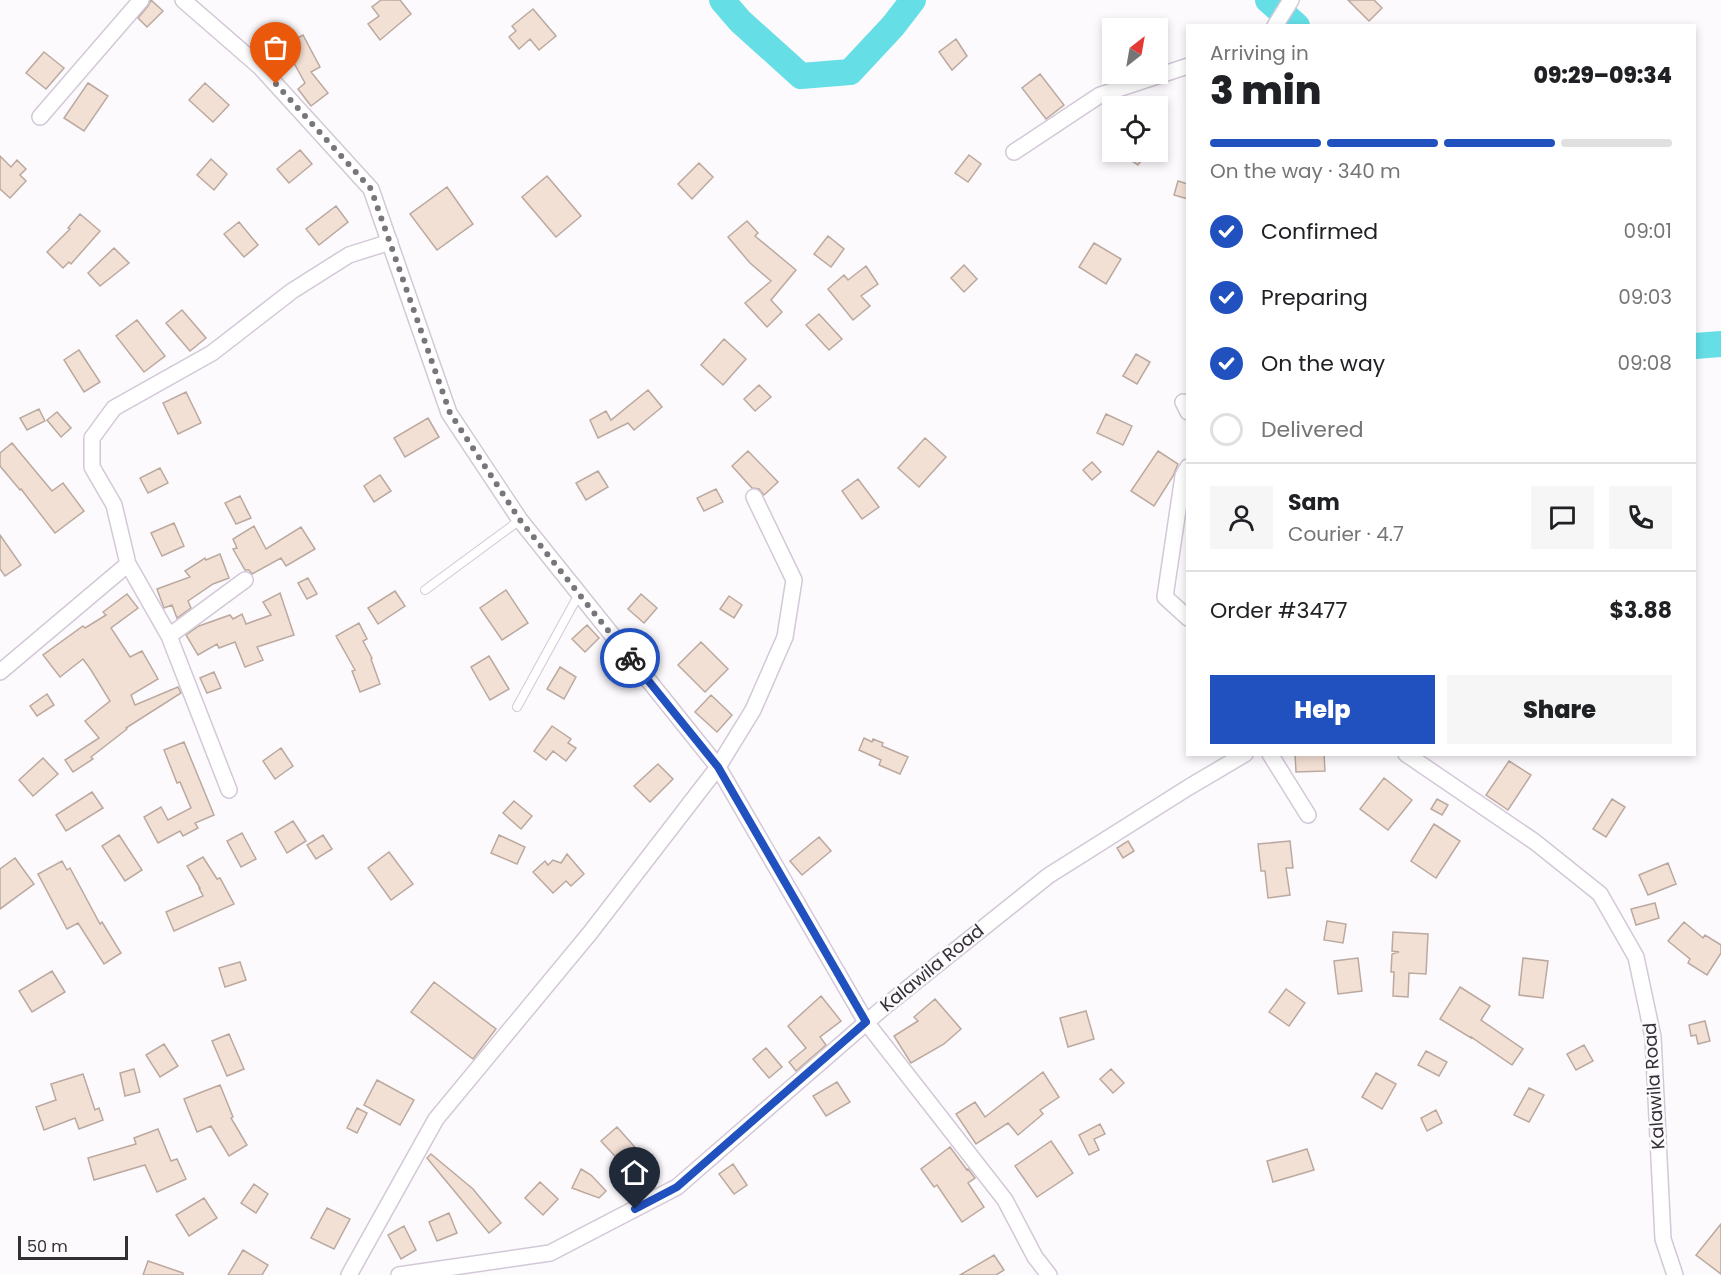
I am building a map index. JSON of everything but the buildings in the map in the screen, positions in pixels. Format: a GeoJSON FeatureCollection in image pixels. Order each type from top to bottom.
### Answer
{"type":"FeatureCollection","features":[{"type":"Feature","properties":{"kind":"street"},"geometry":{"type":"LineString","coordinates":[[40,117],[141,0]]}},
{"type":"Feature","properties":{"kind":"street"},"geometry":{"type":"LineString","coordinates":[[183,0],[260,67],[371,189],[450,413],[520,520],[718,767],[866,1022],[1005,1200],[1035,1257],[1049,1275]]}},
{"type":"Feature","properties":{"kind":"street"},"geometry":{"type":"LineString","coordinates":[[1276,24],[1291,0]]}},
{"type":"Feature","properties":{"kind":"street"},"geometry":{"type":"LineString","coordinates":[[1014,152],[1100,95],[1186,67]]}},
{"type":"Feature","properties":{"kind":"street"},"geometry":{"type":"LineString","coordinates":[[229,790],[169,636],[128,564],[114,505],[92,467],[92,438],[114,408],[212,353],[292,291],[349,255],[390,242]]}},
{"type":"Feature","properties":{"kind":"street"},"geometry":{"type":"LineString","coordinates":[[1186,471],[1183,476],[1165,597],[1186,616]]}},
{"type":"Feature","properties":{"kind":"street"},"geometry":{"type":"LineString","coordinates":[[349,1275],[436,1119],[590,933],[718,767],[753,710],[785,637],[794,580],[754,497]]}},
{"type":"Feature","properties":{"kind":"street"},"geometry":{"type":"LineString","coordinates":[[0,672],[128,564]]}},
{"type":"Feature","properties":{"kind":"street"},"geometry":{"type":"LineString","coordinates":[[169,636],[245,580]]}},
{"type":"Feature","properties":{"kind":"street","name":"Kalawila Road"},"geometry":{"type":"LineString","coordinates":[[399,1275],[550,1252],[677,1187],[866,1022],[1048,876],[1242,756]]}},
{"type":"Feature","properties":{"kind":"street"},"geometry":{"type":"LineString","coordinates":[[1271,756],[1308,815]]}},
{"type":"Feature","properties":{"kind":"street","name":"Kalawila Road"},"geometry":{"type":"LineString","coordinates":[[1409,756],[1535,842],[1600,894],[1636,957],[1653,1037],[1663,1239],[1675,1275]]}},
{"type":"Feature","properties":{"kind":"lane"},"geometry":{"type":"LineString","coordinates":[[425,590],[520,520]]}},
{"type":"Feature","properties":{"kind":"lane"},"geometry":{"type":"LineString","coordinates":[[517,707],[579,594]]}},
{"type":"Feature","properties":{"kind":"waterway"},"geometry":{"type":"LineString","coordinates":[[722,0],[740,21],[801,76],[850,72],[893,26],[913,0]]}},
{"type":"Feature","properties":{"kind":"waterway"},"geometry":{"type":"LineString","coordinates":[[1268,0],[1295,24]]}},
{"type":"Feature","properties":{"kind":"waterway"},"geometry":{"type":"LineString","coordinates":[[1696,346],[1721,344]]}},
{"type":"Feature","properties":{"kind":"way so far"},"geometry":{"type":"LineString","coordinates":[[276,84],[371,189],[450,413],[520,520],[630,658]]}},
{"type":"Feature","properties":{"kind":"route"},"geometry":{"type":"LineString","coordinates":[[630,658],[718,767],[866,1022],[677,1187],[635,1209]]}}]}
